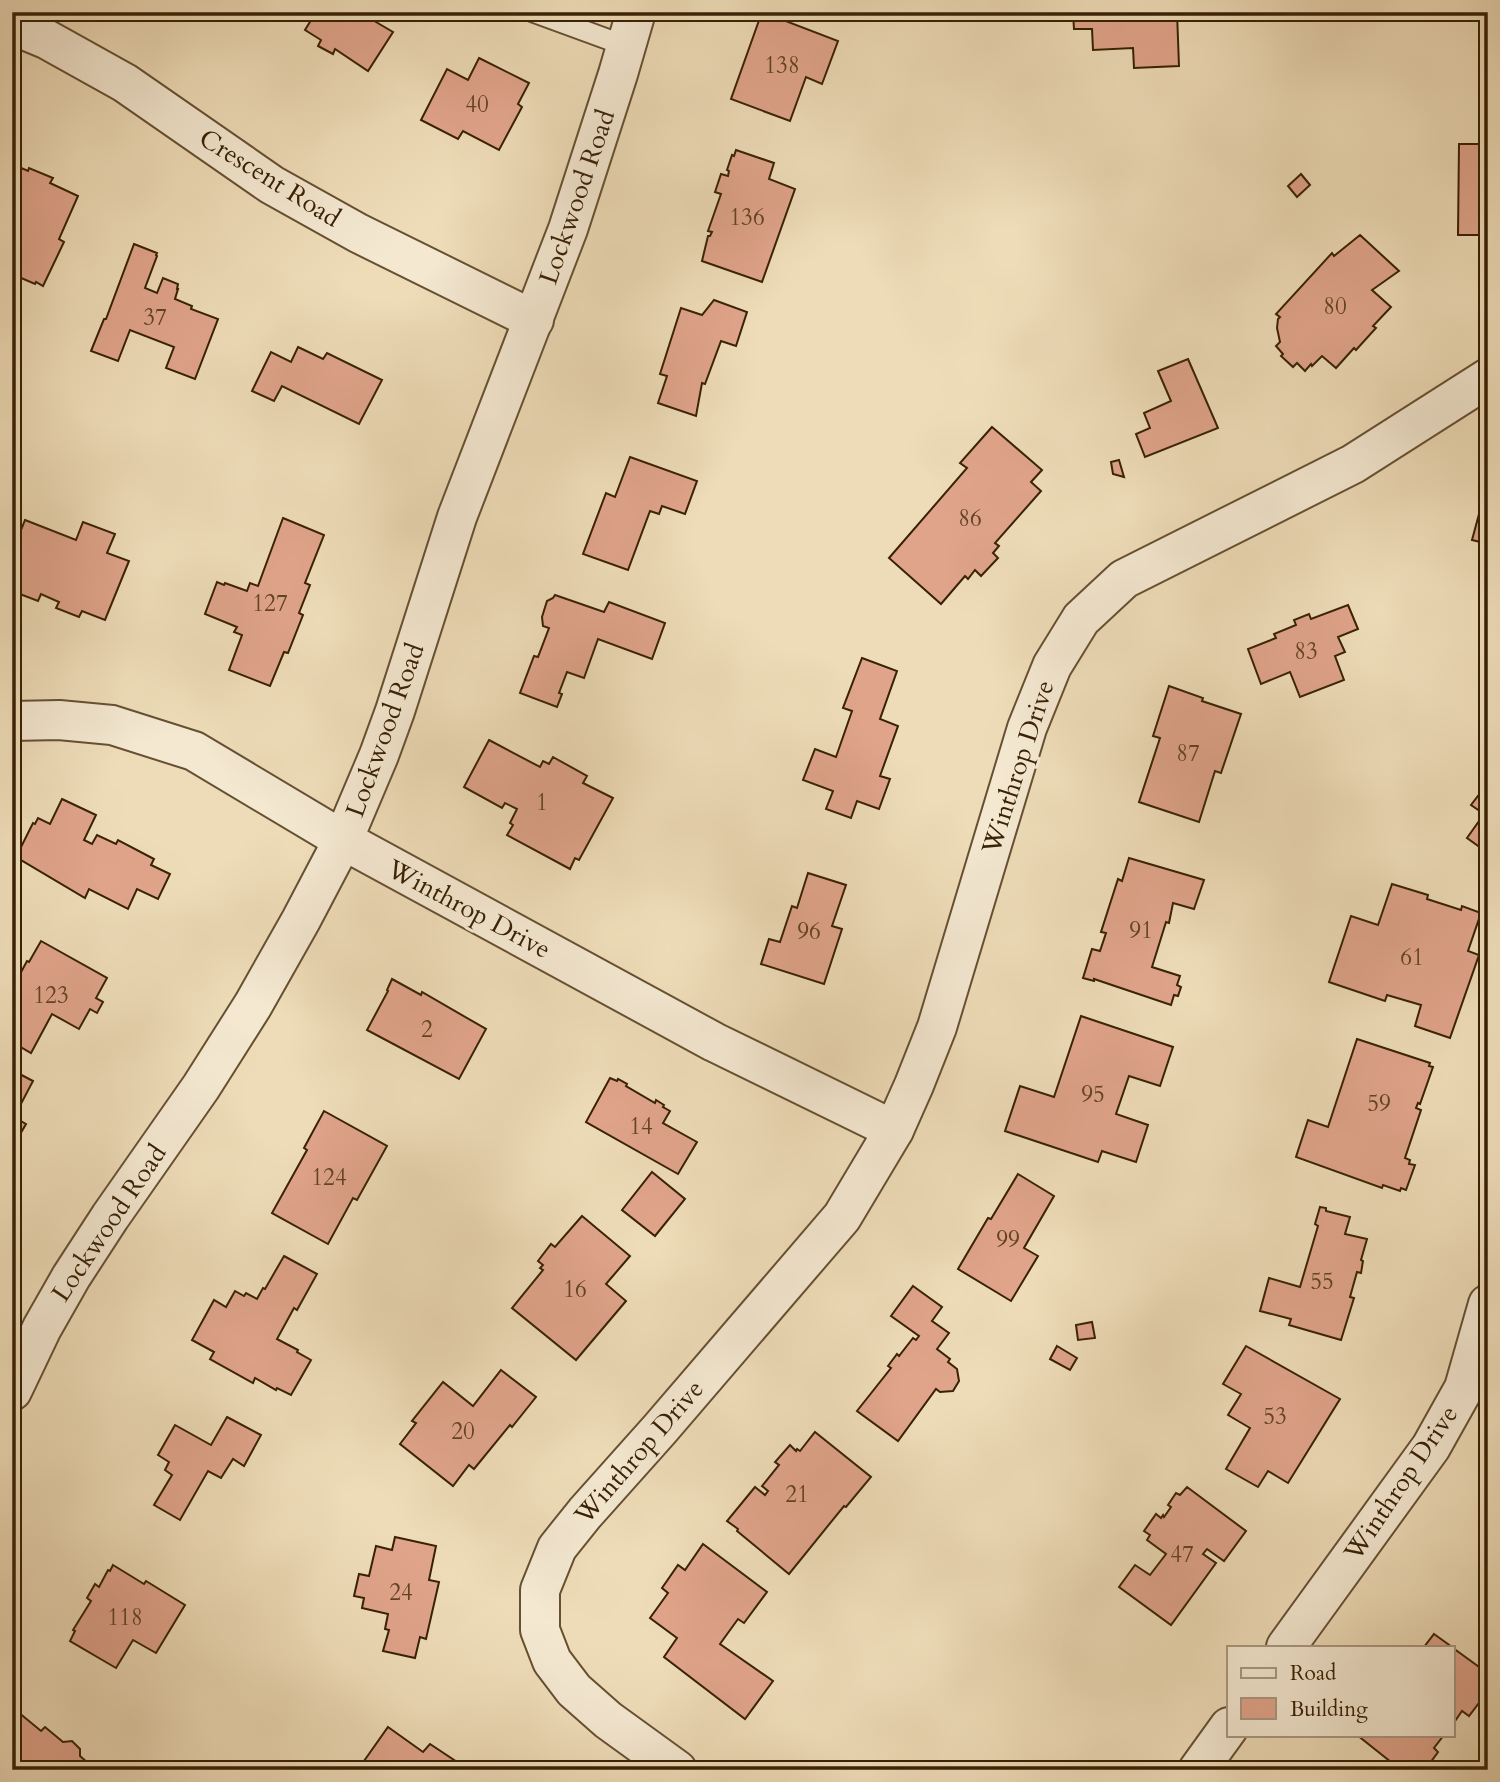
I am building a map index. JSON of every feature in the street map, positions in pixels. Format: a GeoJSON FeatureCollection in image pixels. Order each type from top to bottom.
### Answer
{"type":"FeatureCollection","features":[{"type":"Feature","properties":{"kind":"street","name":"Crescent Road"},"geometry":{"type":"LineString","coordinates":[[12,25],[46,39],[125,83],[272,185],[358,233],[534,320]]}},
{"type":"Feature","properties":{"kind":"street","name":"Lockwood Road"},"geometry":{"type":"LineString","coordinates":[[12,1391],[42,1328],[71,1277],[201,1087],[247,1014],[343,840],[379,755],[457,517],[568,229],[631,29]]}},
{"type":"Feature","properties":{"kind":"street","name":"Winthrop Drive"},"geometry":{"type":"LineString","coordinates":[[677,1770],[574,1690],[552,1661],[540,1630],[540,1590],[557,1548],[842,1217],[894,1130],[936,1027],[1027,728],[1052,666],[1081,619],[1124,579],[1353,464],[1488,378]]}},
{"type":"Feature","properties":{"kind":"street"},"geometry":{"type":"LineString","coordinates":[[12,721],[59,720],[113,725],[194,751],[343,840]]}},
{"type":"Feature","properties":{"kind":"street","name":"Winthrop Drive"},"geometry":{"type":"LineString","coordinates":[[343,840],[714,1042],[894,1130]]}},
{"type":"Feature","properties":{"kind":"street","name":"Winthrop Drive"},"geometry":{"type":"LineString","coordinates":[[1287,1646],[1431,1447],[1464,1388],[1488,1304]]}},
{"type":"Feature","properties":{"kind":"street"},"geometry":{"type":"LineString","coordinates":[[1198,1770],[1227,1730]]}},
{"type":"Feature","properties":{"kind":"lane"},"geometry":{"type":"LineString","coordinates":[[533,12],[631,29]]}},
{"type":"Feature","properties":{"kind":"building"},"geometry":{"type":"Polygon","coordinates":[[[316,12],[382,12],[376,22],[393,32],[368,71],[335,49],[333,54],[318,46],[321,40],[305,30],[316,12]]]}},
{"type":"Feature","properties":{"kind":"building"},"geometry":{"type":"Polygon","coordinates":[[[762,12],[838,41],[822,84],[806,77],[790,121],[731,99],[762,12]]]}},
{"type":"Feature","properties":{"kind":"building"},"geometry":{"type":"Polygon","coordinates":[[[1073,12],[1177,12],[1179,66],[1134,68],[1133,48],[1093,50],[1092,29],[1074,29],[1073,12]]]}},
{"type":"Feature","properties":{"kind":"building"},"geometry":{"type":"Polygon","coordinates":[[[479,58],[529,83],[518,104],[522,107],[499,150],[463,131],[458,139],[421,120],[447,69],[468,80],[479,58]]]}},
{"type":"Feature","properties":{"kind":"building"},"geometry":{"type":"Polygon","coordinates":[[[1459,144],[1488,144],[1488,235],[1458,235],[1459,144]]]}},
{"type":"Feature","properties":{"kind":"building"},"geometry":{"type":"Polygon","coordinates":[[[736,150],[774,163],[769,179],[795,189],[762,282],[702,261],[708,236],[712,232],[708,231],[721,194],[715,192],[721,174],[728,176],[727,170],[736,150]]]}},
{"type":"Feature","properties":{"kind":"building"},"geometry":{"type":"Polygon","coordinates":[[[12,164],[53,178],[50,183],[78,196],[59,239],[64,242],[43,286],[12,274],[12,164]]]}},
{"type":"Feature","properties":{"kind":"building"},"geometry":{"type":"Polygon","coordinates":[[[1301,174],[1310,185],[1297,197],[1288,186],[1301,174]]]}},
{"type":"Feature","properties":{"kind":"building"},"geometry":{"type":"Polygon","coordinates":[[[1360,235],[1399,271],[1372,290],[1391,307],[1373,326],[1376,328],[1336,368],[1322,356],[1305,371],[1297,363],[1293,367],[1281,356],[1283,354],[1276,346],[1280,342],[1277,328],[1280,317],[1276,314],[1332,253],[1334,256],[1360,235]]]}},
{"type":"Feature","properties":{"kind":"building"},"geometry":{"type":"Polygon","coordinates":[[[134,244],[157,253],[145,288],[157,293],[163,278],[178,284],[175,299],[192,306],[191,309],[218,319],[195,379],[166,368],[174,347],[130,330],[118,361],[91,351],[134,244]]]}},
{"type":"Feature","properties":{"kind":"building"},"geometry":{"type":"Polygon","coordinates":[[[714,300],[747,312],[736,346],[721,341],[705,384],[702,383],[696,416],[658,403],[667,376],[660,374],[681,308],[702,315],[714,300]]]}},
{"type":"Feature","properties":{"kind":"building"},"geometry":{"type":"Polygon","coordinates":[[[298,347],[323,359],[327,353],[382,380],[359,424],[282,386],[274,401],[252,391],[271,352],[291,362],[298,347]]]}},
{"type":"Feature","properties":{"kind":"building"},"geometry":{"type":"Polygon","coordinates":[[[1188,359],[1218,428],[1145,457],[1136,434],[1150,428],[1144,413],[1171,401],[1158,371],[1188,359]]]}},
{"type":"Feature","properties":{"kind":"building"},"geometry":{"type":"Polygon","coordinates":[[[992,427],[1042,470],[1031,482],[1041,491],[995,543],[999,546],[993,553],[998,558],[981,576],[975,570],[968,579],[965,576],[941,604],[889,558],[967,468],[960,463],[992,427]]]}},
{"type":"Feature","properties":{"kind":"building"},"geometry":{"type":"Polygon","coordinates":[[[630,457],[697,481],[685,514],[662,506],[659,514],[650,511],[628,570],[583,554],[606,493],[615,497],[630,457]]]}},
{"type":"Feature","properties":{"kind":"building"},"geometry":{"type":"Polygon","coordinates":[[[1119,460],[1124,477],[1113,474],[1111,462],[1119,460]]]}},
{"type":"Feature","properties":{"kind":"building"},"geometry":{"type":"Polygon","coordinates":[[[1482,503],[1488,505],[1488,544],[1472,540],[1482,503]]]}},
{"type":"Feature","properties":{"kind":"building"},"geometry":{"type":"Polygon","coordinates":[[[283,518],[324,535],[305,583],[310,585],[299,613],[303,615],[288,653],[284,652],[270,686],[229,670],[242,635],[234,632],[237,627],[205,614],[217,582],[247,591],[250,583],[258,586],[283,518]]]}},
{"type":"Feature","properties":{"kind":"building"},"geometry":{"type":"Polygon","coordinates":[[[25,520],[76,540],[83,522],[115,534],[107,553],[129,561],[105,620],[82,611],[79,617],[56,608],[59,602],[41,594],[38,601],[12,591],[12,553],[25,520]]]}},
{"type":"Feature","properties":{"kind":"building"},"geometry":{"type":"Polygon","coordinates":[[[555,595],[604,612],[609,602],[665,623],[652,659],[598,639],[584,678],[567,672],[557,707],[520,693],[534,656],[538,657],[549,628],[543,626],[542,617],[547,601],[555,595]]]}},
{"type":"Feature","properties":{"kind":"building"},"geometry":{"type":"Polygon","coordinates":[[[1348,605],[1358,629],[1338,637],[1345,652],[1335,656],[1344,680],[1300,697],[1290,672],[1261,684],[1248,649],[1276,638],[1274,634],[1296,625],[1294,620],[1309,614],[1311,619],[1348,605]]]}},
{"type":"Feature","properties":{"kind":"building"},"geometry":{"type":"Polygon","coordinates":[[[862,658],[897,671],[880,719],[898,726],[880,776],[890,779],[879,809],[857,801],[851,818],[826,809],[833,791],[803,780],[815,749],[836,757],[852,711],[843,708],[862,658]]]}},
{"type":"Feature","properties":{"kind":"building"},"geometry":{"type":"Polygon","coordinates":[[[1169,686],[1241,714],[1221,773],[1215,771],[1199,822],[1139,802],[1160,738],[1153,736],[1169,686]]]}},
{"type":"Feature","properties":{"kind":"building"},"geometry":{"type":"Polygon","coordinates":[[[489,740],[540,767],[543,761],[549,764],[553,757],[587,776],[583,783],[613,798],[579,860],[575,858],[570,869],[507,835],[517,809],[505,803],[502,808],[464,787],[489,740]]]}},
{"type":"Feature","properties":{"kind":"building"},"geometry":{"type":"Polygon","coordinates":[[[1488,783],[1488,853],[1467,838],[1484,814],[1471,805],[1488,783]]]}},
{"type":"Feature","properties":{"kind":"building"},"geometry":{"type":"Polygon","coordinates":[[[62,799],[96,815],[84,840],[92,844],[97,835],[116,844],[118,840],[154,859],[151,865],[170,874],[158,899],[137,889],[128,909],[89,889],[85,898],[16,857],[33,823],[35,824],[38,818],[50,824],[62,799]]]}},
{"type":"Feature","properties":{"kind":"building"},"geometry":{"type":"Polygon","coordinates":[[[1129,858],[1204,880],[1194,909],[1173,903],[1169,923],[1166,922],[1152,967],[1180,976],[1177,985],[1181,987],[1178,996],[1174,995],[1171,1005],[1094,979],[1083,978],[1092,949],[1100,951],[1106,933],[1101,932],[1118,879],[1122,881],[1129,858]]]}},
{"type":"Feature","properties":{"kind":"building"},"geometry":{"type":"Polygon","coordinates":[[[808,873],[846,885],[832,926],[842,929],[824,984],[761,964],[769,939],[780,942],[792,906],[797,908],[808,873]]]}},
{"type":"Feature","properties":{"kind":"building"},"geometry":{"type":"Polygon","coordinates":[[[1392,884],[1428,895],[1427,899],[1461,910],[1462,906],[1481,913],[1468,951],[1479,955],[1450,1038],[1415,1026],[1421,1005],[1387,995],[1385,1001],[1329,982],[1351,916],[1378,925],[1392,884]]]}},
{"type":"Feature","properties":{"kind":"building"},"geometry":{"type":"Polygon","coordinates":[[[41,941],[107,978],[96,998],[103,1002],[97,1013],[90,1009],[79,1029],[52,1014],[31,1053],[12,1042],[12,1010],[19,998],[12,995],[12,989],[41,941]]]}},
{"type":"Feature","properties":{"kind":"building"},"geometry":{"type":"Polygon","coordinates":[[[392,979],[421,995],[422,992],[486,1029],[459,1079],[367,1030],[392,979]]]}},
{"type":"Feature","properties":{"kind":"building"},"geometry":{"type":"Polygon","coordinates":[[[1081,1016],[1173,1047],[1160,1086],[1129,1076],[1116,1114],[1148,1125],[1136,1162],[1102,1151],[1098,1162],[1005,1131],[1020,1086],[1054,1097],[1081,1016]]]}},
{"type":"Feature","properties":{"kind":"building"},"geometry":{"type":"Polygon","coordinates":[[[1357,1039],[1430,1063],[1429,1066],[1433,1067],[1420,1104],[1418,1103],[1416,1108],[1421,1110],[1405,1158],[1410,1160],[1409,1164],[1415,1165],[1406,1190],[1401,1188],[1400,1191],[1383,1185],[1382,1188],[1296,1157],[1308,1120],[1328,1127],[1357,1039]]]}},
{"type":"Feature","properties":{"kind":"building"},"geometry":{"type":"Polygon","coordinates":[[[12,1070],[33,1081],[14,1117],[26,1124],[12,1148],[12,1070]]]}},
{"type":"Feature","properties":{"kind":"building"},"geometry":{"type":"Polygon","coordinates":[[[610,1078],[617,1081],[618,1079],[655,1103],[656,1100],[664,1105],[663,1107],[670,1111],[663,1123],[697,1142],[678,1174],[586,1122],[610,1078]]]}},
{"type":"Feature","properties":{"kind":"building"},"geometry":{"type":"Polygon","coordinates":[[[324,1111],[387,1146],[357,1200],[353,1198],[328,1244],[272,1213],[307,1150],[304,1148],[324,1111]]]}},
{"type":"Feature","properties":{"kind":"building"},"geometry":{"type":"Polygon","coordinates":[[[652,1172],[685,1199],[655,1236],[622,1210],[652,1172]]]}},
{"type":"Feature","properties":{"kind":"building"},"geometry":{"type":"Polygon","coordinates":[[[1018,1174],[1054,1196],[1024,1248],[1038,1256],[1011,1301],[958,1269],[1018,1174]]]}},
{"type":"Feature","properties":{"kind":"building"},"geometry":{"type":"Polygon","coordinates":[[[1320,1207],[1350,1217],[1345,1234],[1367,1239],[1361,1260],[1361,1273],[1357,1272],[1350,1297],[1354,1298],[1341,1340],[1289,1325],[1291,1319],[1260,1311],[1269,1278],[1300,1287],[1318,1226],[1315,1224],[1320,1207]]]}},
{"type":"Feature","properties":{"kind":"building"},"geometry":{"type":"Polygon","coordinates":[[[582,1216],[630,1256],[606,1284],[626,1301],[576,1360],[512,1308],[543,1270],[540,1268],[543,1265],[538,1261],[551,1244],[555,1247],[582,1216]]]}},
{"type":"Feature","properties":{"kind":"building"},"geometry":{"type":"Polygon","coordinates":[[[284,1256],[317,1274],[277,1339],[311,1360],[291,1395],[255,1378],[253,1383],[210,1359],[214,1352],[192,1340],[214,1300],[226,1307],[235,1291],[257,1299],[284,1256]]]}},
{"type":"Feature","properties":{"kind":"building"},"geometry":{"type":"Polygon","coordinates":[[[913,1286],[942,1307],[932,1321],[949,1333],[937,1349],[950,1359],[948,1362],[957,1369],[959,1381],[953,1391],[940,1392],[936,1389],[898,1441],[857,1411],[891,1368],[888,1366],[897,1354],[899,1356],[913,1338],[916,1340],[919,1336],[891,1316],[913,1286]]]}},
{"type":"Feature","properties":{"kind":"building"},"geometry":{"type":"Polygon","coordinates":[[[1092,1322],[1095,1338],[1078,1340],[1076,1325],[1092,1322]]]}},
{"type":"Feature","properties":{"kind":"building"},"geometry":{"type":"Polygon","coordinates":[[[1057,1346],[1077,1358],[1070,1370],[1050,1359],[1057,1346]]]}},
{"type":"Feature","properties":{"kind":"building"},"geometry":{"type":"Polygon","coordinates":[[[1246,1346],[1340,1399],[1288,1483],[1268,1471],[1258,1487],[1226,1469],[1250,1428],[1228,1415],[1241,1394],[1223,1384],[1246,1346]]]}},
{"type":"Feature","properties":{"kind":"building"},"geometry":{"type":"Polygon","coordinates":[[[501,1370],[536,1397],[474,1469],[469,1465],[453,1486],[400,1444],[416,1423],[412,1421],[443,1382],[473,1406],[501,1370]]]}},
{"type":"Feature","properties":{"kind":"building"},"geometry":{"type":"Polygon","coordinates":[[[227,1417],[261,1435],[244,1466],[233,1459],[221,1478],[208,1471],[180,1520],[154,1505],[172,1475],[165,1470],[169,1462],[158,1455],[175,1425],[211,1445],[227,1417]]]}},
{"type":"Feature","properties":{"kind":"building"},"geometry":{"type":"Polygon","coordinates":[[[815,1432],[871,1477],[789,1574],[727,1521],[755,1487],[765,1495],[768,1491],[762,1486],[779,1465],[775,1462],[790,1445],[800,1451],[815,1432]]]}},
{"type":"Feature","properties":{"kind":"building"},"geometry":{"type":"Polygon","coordinates":[[[1187,1487],[1246,1531],[1224,1561],[1207,1549],[1203,1554],[1216,1563],[1171,1625],[1119,1587],[1135,1565],[1150,1575],[1166,1554],[1147,1540],[1150,1535],[1144,1531],[1156,1514],[1164,1517],[1176,1493],[1180,1495],[1187,1487]]]}},
{"type":"Feature","properties":{"kind":"building"},"geometry":{"type":"Polygon","coordinates":[[[395,1537],[436,1546],[429,1580],[439,1582],[426,1639],[420,1637],[415,1658],[383,1651],[389,1630],[385,1629],[388,1614],[362,1608],[364,1598],[354,1596],[359,1574],[369,1576],[376,1546],[392,1550],[395,1537]]]}},
{"type":"Feature","properties":{"kind":"building"},"geometry":{"type":"Polygon","coordinates":[[[703,1544],[767,1592],[744,1623],[738,1619],[720,1644],[773,1681],[745,1719],[664,1657],[677,1638],[650,1618],[668,1593],[662,1588],[678,1565],[685,1570],[703,1544]]]}},
{"type":"Feature","properties":{"kind":"building"},"geometry":{"type":"Polygon","coordinates":[[[113,1565],[185,1605],[156,1653],[133,1640],[116,1668],[70,1641],[75,1631],[73,1630],[91,1601],[87,1598],[95,1584],[99,1587],[113,1565]]]}},
{"type":"Feature","properties":{"kind":"building"},"geometry":{"type":"Polygon","coordinates":[[[1434,1634],[1451,1646],[1425,1646],[1434,1634]]]}},
{"type":"Feature","properties":{"kind":"building"},"geometry":{"type":"Polygon","coordinates":[[[1454,1649],[1486,1672],[1482,1678],[1488,1683],[1488,1691],[1469,1716],[1462,1711],[1454,1723],[1454,1649]]]}},
{"type":"Feature","properties":{"kind":"building"},"geometry":{"type":"Polygon","coordinates":[[[12,1707],[41,1731],[45,1727],[63,1742],[72,1741],[80,1749],[80,1756],[96,1770],[12,1770],[12,1707]]]}},
{"type":"Feature","properties":{"kind":"building"},"geometry":{"type":"Polygon","coordinates":[[[388,1727],[423,1752],[430,1744],[466,1768],[376,1770],[364,1761],[388,1727]]]}},
{"type":"Feature","properties":{"kind":"building"},"geometry":{"type":"Polygon","coordinates":[[[1358,1736],[1443,1736],[1434,1748],[1438,1752],[1425,1770],[1401,1770],[1358,1736]]]}},
{"type":"Feature","properties":{"kind":"building"},"geometry":{"type":"Polygon","coordinates":[[[929,1763],[938,1770],[924,1770],[929,1763]]]}}]}
